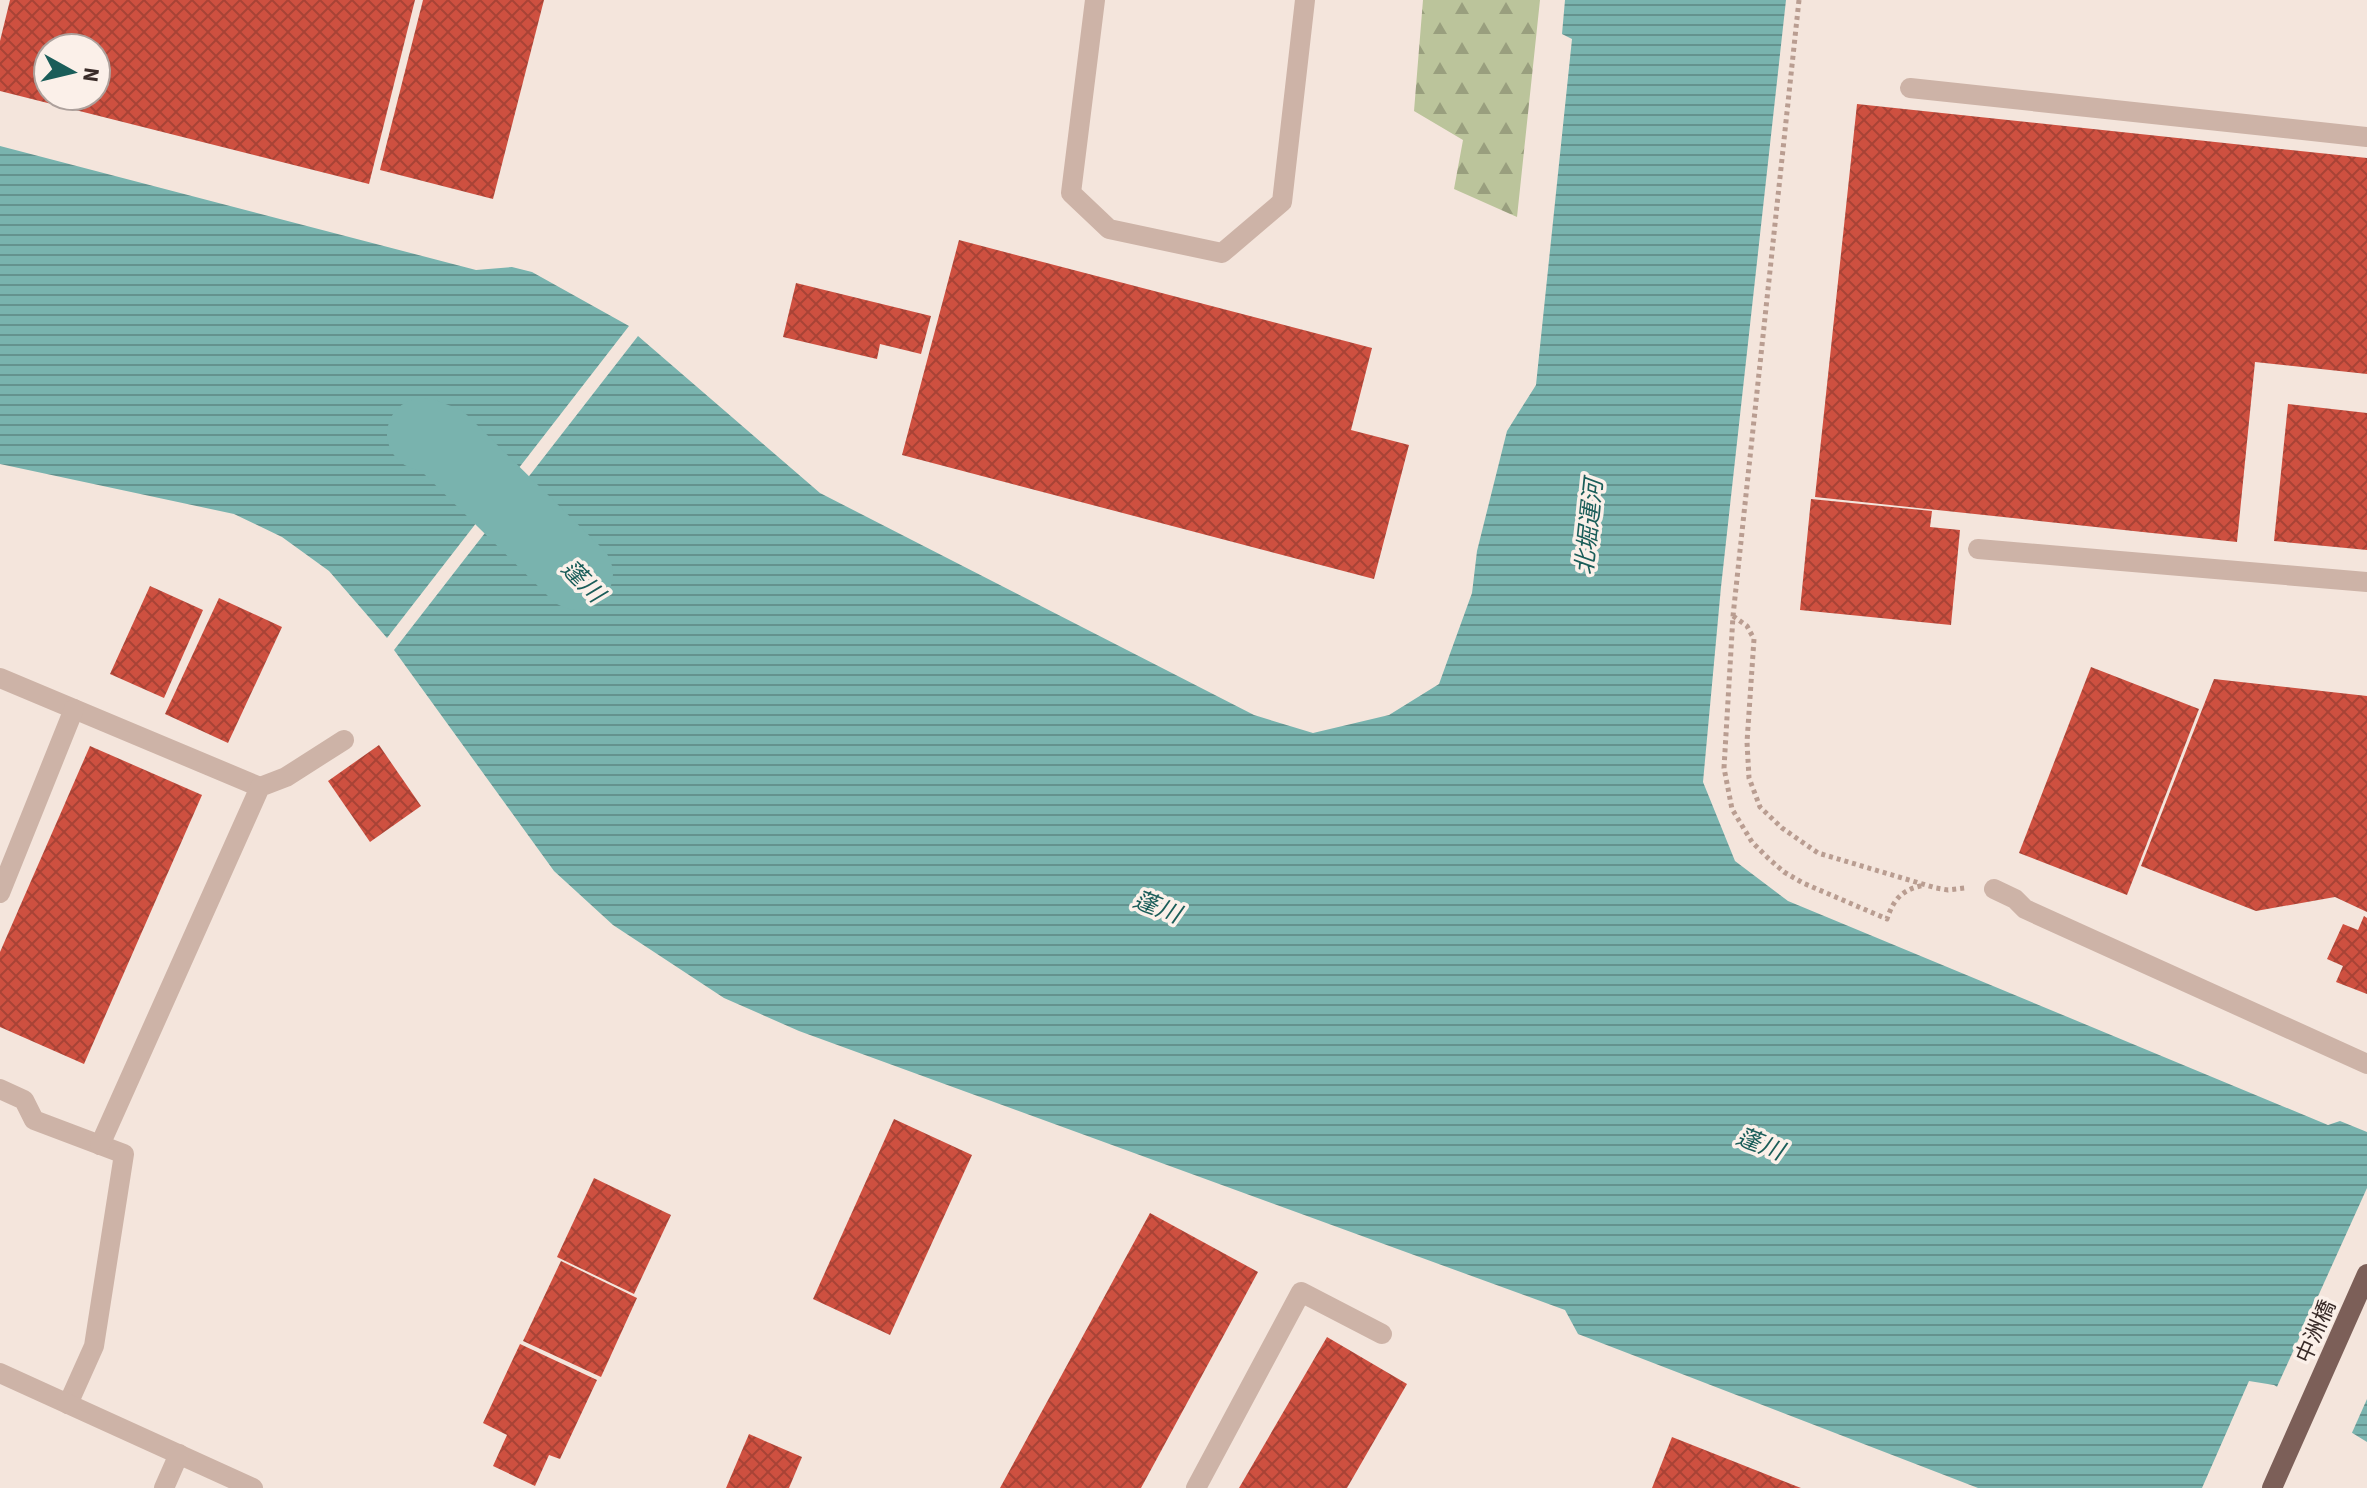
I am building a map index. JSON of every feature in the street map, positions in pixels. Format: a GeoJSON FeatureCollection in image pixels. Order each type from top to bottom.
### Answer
{"type":"FeatureCollection","features":[{"type":"Feature","properties":{"kind":"main road","name":"中洲橋"},"geometry":{"type":"LineString","coordinates":[[2272,1488],[2367,1274]]}},
{"type":"Feature","properties":{"kind":"street"},"geometry":{"type":"LineString","coordinates":[[1095,0],[1071,193],[1109,229],[1222,253],[1282,202],[1305,0]]}},
{"type":"Feature","properties":{"kind":"street"},"geometry":{"type":"LineString","coordinates":[[1910,88],[2367,137]]}},
{"type":"Feature","properties":{"kind":"street"},"geometry":{"type":"LineString","coordinates":[[1978,549],[2367,582]]}},
{"type":"Feature","properties":{"kind":"street"},"geometry":{"type":"LineString","coordinates":[[0,678],[260,787],[286,777],[344,740]]}},
{"type":"Feature","properties":{"kind":"street"},"geometry":{"type":"LineString","coordinates":[[0,893],[74,709]]}},
{"type":"Feature","properties":{"kind":"street"},"geometry":{"type":"LineString","coordinates":[[100,1145],[260,787]]}},
{"type":"Feature","properties":{"kind":"street"},"geometry":{"type":"LineString","coordinates":[[1994,889],[2015,899],[2025,909],[2367,1064]]}},
{"type":"Feature","properties":{"kind":"street"},"geometry":{"type":"LineString","coordinates":[[0,1089],[24,1100],[34,1120],[124,1154],[94,1346],[68,1404]]}},
{"type":"Feature","properties":{"kind":"street"},"geometry":{"type":"LineString","coordinates":[[1196,1488],[1301,1292],[1382,1334]]}},
{"type":"Feature","properties":{"kind":"street"},"geometry":{"type":"LineString","coordinates":[[0,1373],[253,1488]]}},
{"type":"Feature","properties":{"kind":"street"},"geometry":{"type":"LineString","coordinates":[[164,1488],[179,1454]]}},
{"type":"Feature","properties":{"kind":"path"},"geometry":{"type":"LineString","coordinates":[[1799,0],[1733,616],[1724,768],[1732,809],[1752,842],[1784,872],[1887,919],[1901,892],[1925,885]]}},
{"type":"Feature","properties":{"kind":"path"},"geometry":{"type":"LineString","coordinates":[[1733,616],[1747,626],[1754,639],[1748,754],[1749,778],[1760,807],[1782,828],[1818,853],[1948,890],[1968,887],[1994,889]]}},
{"type":"Feature","properties":{"kind":"green space"},"geometry":{"type":"Polygon","coordinates":[[[1423,0],[1540,0],[1517,217],[1454,189],[1463,140],[1414,111],[1423,0]]]}},
{"type":"Feature","properties":{"kind":"water","name":"北堀運河"},"geometry":{"type":"Polygon","coordinates":[[[1565,0],[1786,0],[1721,587],[1703,782],[1735,861],[1788,901],[2328,1125],[2340,1121],[2367,1132],[2367,1442],[2274,1385],[2249,1381],[2202,1488],[1978,1488],[1578,1334],[1565,1310],[799,1031],[724,998],[613,925],[554,871],[394,650],[638,336],[820,493],[1254,715],[1313,733],[1389,715],[1439,684],[1472,593],[1477,551],[1507,431],[1536,385],[1572,39],[1562,34],[1565,0]]]}},
{"type":"Feature","properties":{"kind":"water"},"geometry":{"type":"Polygon","coordinates":[[[0,146],[476,270],[512,267],[532,272],[629,326],[387,638],[329,571],[282,537],[234,514],[0,464],[0,146]]]}},
{"type":"Feature","properties":{"kind":"pier"},"geometry":{"type":"Polygon","coordinates":[[[2367,1188],[2367,1399],[2351,1435],[2276,1389],[2367,1188]]]}},
{"type":"Feature","properties":{"kind":"building"},"geometry":{"type":"Polygon","coordinates":[[[10,0],[415,0],[369,184],[83,112],[112,112],[112,32],[32,32],[32,99],[0,91],[0,41],[10,0]]]}},
{"type":"Feature","properties":{"kind":"building"},"geometry":{"type":"Polygon","coordinates":[[[423,0],[544,0],[493,199],[380,170],[423,0]]]}},
{"type":"Feature","properties":{"kind":"building"},"geometry":{"type":"Polygon","coordinates":[[[1857,104],[2367,158],[2367,374],[2255,362],[2237,542],[1815,497],[1857,104]]]}},
{"type":"Feature","properties":{"kind":"building"},"geometry":{"type":"Polygon","coordinates":[[[959,240],[1372,348],[1351,430],[1409,445],[1374,579],[902,455],[959,240]]]}},
{"type":"Feature","properties":{"kind":"building"},"geometry":{"type":"Polygon","coordinates":[[[796,283],[931,316],[921,354],[880,344],[877,359],[783,337],[796,283]]]}},
{"type":"Feature","properties":{"kind":"building"},"geometry":{"type":"Polygon","coordinates":[[[2288,404],[2367,413],[2367,550],[2274,541],[2288,404]]]}},
{"type":"Feature","properties":{"kind":"building"},"geometry":{"type":"Polygon","coordinates":[[[1811,499],[1932,511],[1930,527],[1960,530],[1951,625],[1800,610],[1811,499]]]}},
{"type":"Feature","properties":{"kind":"building"},"geometry":{"type":"Polygon","coordinates":[[[150,586],[203,610],[164,698],[110,674],[150,586]]]}},
{"type":"Feature","properties":{"kind":"building"},"geometry":{"type":"Polygon","coordinates":[[[219,598],[282,627],[228,743],[165,714],[219,598]]]}},
{"type":"Feature","properties":{"kind":"building"},"geometry":{"type":"Polygon","coordinates":[[[2091,667],[2199,709],[2127,895],[2019,853],[2091,667]]]}},
{"type":"Feature","properties":{"kind":"building"},"geometry":{"type":"Polygon","coordinates":[[[2214,679],[2367,696],[2367,912],[2335,897],[2256,911],[2141,866],[2214,679]]]}},
{"type":"Feature","properties":{"kind":"building"},"geometry":{"type":"Polygon","coordinates":[[[379,745],[421,806],[370,842],[328,781],[379,745]]]}},
{"type":"Feature","properties":{"kind":"building"},"geometry":{"type":"Polygon","coordinates":[[[90,746],[202,795],[84,1064],[0,1027],[0,952],[90,746]]]}},
{"type":"Feature","properties":{"kind":"building"},"geometry":{"type":"Polygon","coordinates":[[[2364,916],[2367,918],[2367,994],[2336,982],[2343,966],[2327,959],[2343,924],[2358,930],[2364,916]]]}},
{"type":"Feature","properties":{"kind":"building"},"geometry":{"type":"Polygon","coordinates":[[[894,1119],[972,1155],[890,1335],[813,1299],[894,1119]]]}},
{"type":"Feature","properties":{"kind":"building"},"geometry":{"type":"Polygon","coordinates":[[[594,1178],[671,1215],[634,1294],[557,1257],[594,1178]]]}},
{"type":"Feature","properties":{"kind":"building"},"geometry":{"type":"Polygon","coordinates":[[[1150,1213],[1258,1272],[1141,1488],[1000,1488],[1150,1213]]]}},
{"type":"Feature","properties":{"kind":"building"},"geometry":{"type":"Polygon","coordinates":[[[561,1261],[637,1298],[601,1377],[523,1341],[561,1261]]]}},
{"type":"Feature","properties":{"kind":"building"},"geometry":{"type":"Polygon","coordinates":[[[1327,1337],[1407,1384],[1347,1488],[1239,1488],[1327,1337]]]}},
{"type":"Feature","properties":{"kind":"building"},"geometry":{"type":"Polygon","coordinates":[[[520,1344],[597,1380],[560,1459],[549,1455],[535,1486],[493,1466],[507,1435],[483,1423],[520,1344]]]}},
{"type":"Feature","properties":{"kind":"building"},"geometry":{"type":"Polygon","coordinates":[[[749,1434],[802,1457],[789,1488],[726,1488],[749,1434]]]}},
{"type":"Feature","properties":{"kind":"building"},"geometry":{"type":"Polygon","coordinates":[[[1672,1437],[1801,1488],[1652,1488],[1672,1437]]]}},
{"type":"Feature","properties":{"kind":"waterway","name":"蓬川"},"geometry":{"type":"LineString","coordinates":[[423,434],[442,441],[577,574]]}}]}
